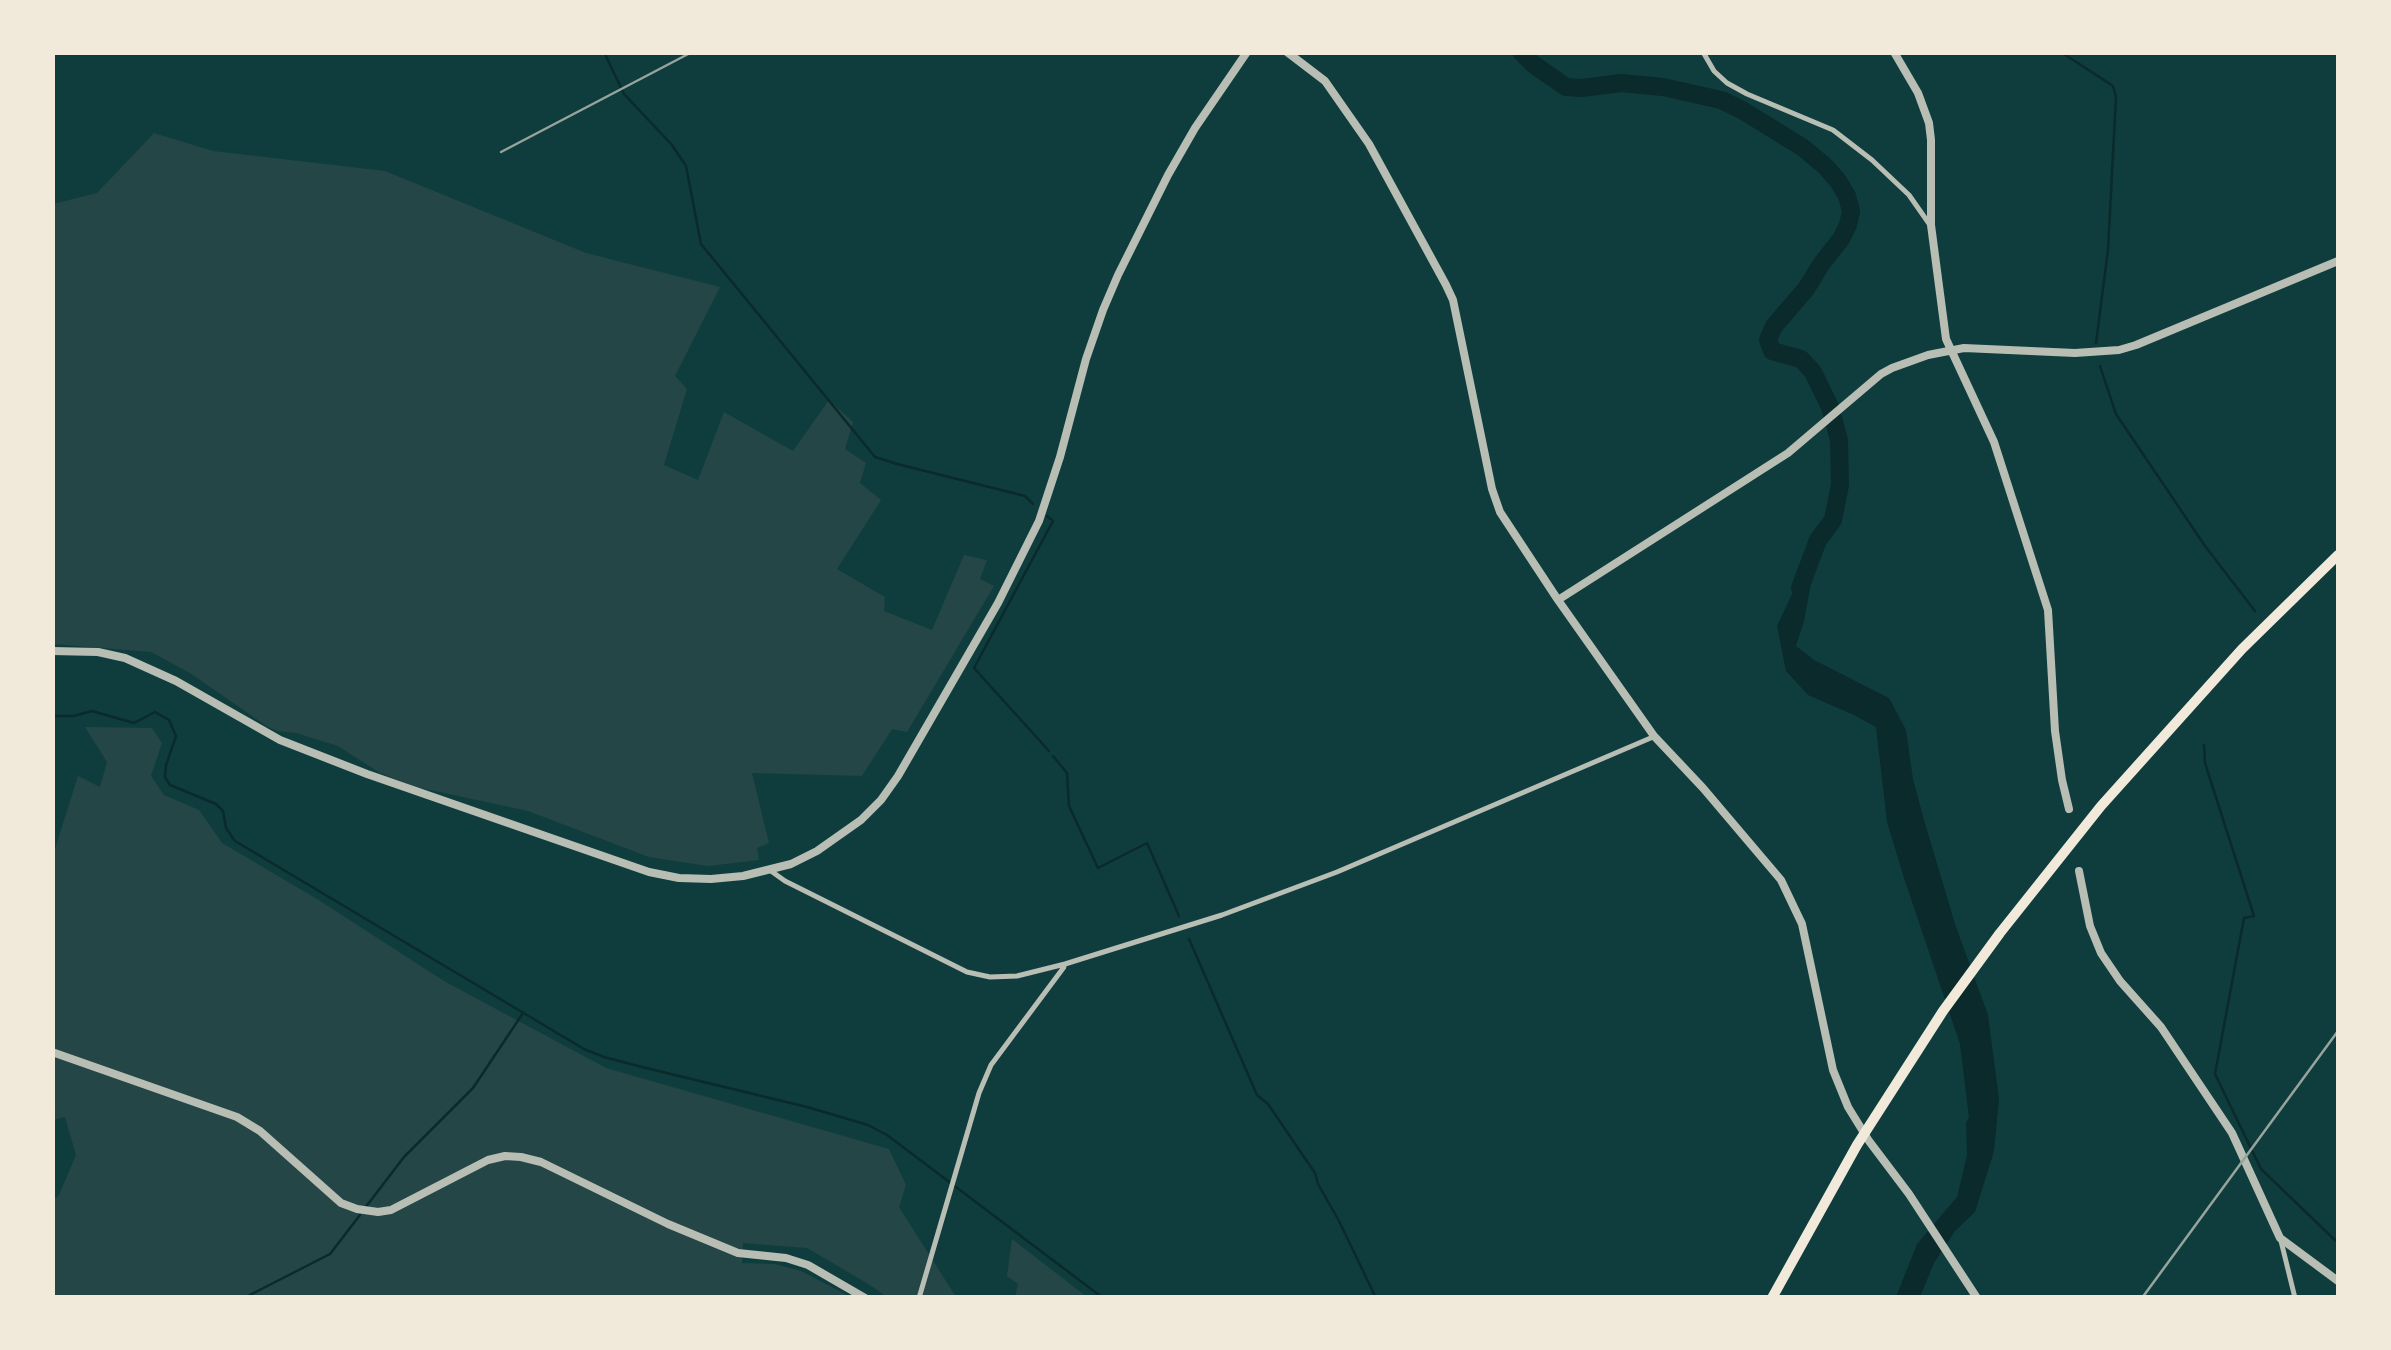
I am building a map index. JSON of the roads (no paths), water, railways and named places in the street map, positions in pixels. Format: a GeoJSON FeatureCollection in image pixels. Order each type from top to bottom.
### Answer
{"type":"FeatureCollection","features":[{"type":"Feature","properties":{"kind":"highway"},"geometry":{"type":"LineString","coordinates":[[1772,1298],[1857,1145],[1943,1011],[2000,933],[2100,806],[2242,649],[2338,555]]}},
{"type":"Feature","properties":{"kind":"street"},"geometry":{"type":"LineString","coordinates":[[52,650],[98,652],[124,658],[176,681],[280,740],[648,872],[710,879],[771,871],[817,852],[862,820],[881,800],[910,757],[998,602],[1039,520],[1086,359],[1118,275],[1186,144],[1247,52]]}},
{"type":"Feature","properties":{"kind":"street"},"geometry":{"type":"LineString","coordinates":[[1287,52],[1325,82],[1369,144],[1442,276],[1453,300],[1495,501],[1508,526],[1654,736],[1704,788],[1781,880],[1802,924],[1841,1092],[1869,1141],[1977,1298]]}},
{"type":"Feature","properties":{"kind":"street"},"geometry":{"type":"LineString","coordinates":[[1703,52],[1727,83],[1833,130],[1909,195],[1930,225]]}},
{"type":"Feature","properties":{"kind":"street"},"geometry":{"type":"LineString","coordinates":[[1894,52],[1918,93],[1929,123],[1930,225],[1946,339],[1994,442],[2048,610],[2055,732],[2069,809]]}},
{"type":"Feature","properties":{"kind":"street"},"geometry":{"type":"LineString","coordinates":[[1558,600],[1745,482],[1805,440],[1892,368],[1964,348],[2075,352],[2136,346],[2338,261]]}},
{"type":"Feature","properties":{"kind":"street"},"geometry":{"type":"LineString","coordinates":[[771,871],[784,882],[953,965],[978,975],[1017,976],[1222,915],[1337,872],[1654,736]]}},
{"type":"Feature","properties":{"kind":"street"},"geometry":{"type":"LineString","coordinates":[[2079,871],[2090,926],[2101,953],[2161,1027],[2232,1133],[2280,1238],[2294,1298]]}},
{"type":"Feature","properties":{"kind":"street"},"geometry":{"type":"LineString","coordinates":[[919,1298],[979,1093],[991,1065],[1065,964]]}},
{"type":"Feature","properties":{"kind":"street"},"geometry":{"type":"LineString","coordinates":[[52,1052],[237,1117],[260,1130],[341,1203],[356,1209],[392,1210],[488,1160],[521,1157],[540,1162],[738,1254],[786,1258],[808,1265],[865,1298]]}},
{"type":"Feature","properties":{"kind":"street"},"geometry":{"type":"LineString","coordinates":[[2280,1238],[2338,1280]]}},
{"type":"Feature","properties":{"kind":"waterway"},"geometry":{"type":"LineString","coordinates":[[604,52],[624,94],[672,145],[686,166],[701,244],[875,457],[1025,496],[1033,504]]}},
{"type":"Feature","properties":{"kind":"waterway"},"geometry":{"type":"LineString","coordinates":[[1521,52],[1566,87],[1621,83],[1663,87],[1721,100],[1802,147],[1825,166],[1847,196],[1851,211],[1841,239],[1774,326],[1768,340],[1772,351],[1801,359],[1813,372],[1830,407],[1839,440],[1840,485],[1833,520],[1818,540],[1800,588]]}},
{"type":"Feature","properties":{"kind":"waterway"},"geometry":{"type":"LineString","coordinates":[[2061,52],[2113,86],[2116,97],[2108,250],[2096,343]]}},
{"type":"Feature","properties":{"kind":"waterway"},"geometry":{"type":"LineString","coordinates":[[2100,366],[2116,414],[2205,546],[2255,611]]}},
{"type":"Feature","properties":{"kind":"waterway"},"geometry":{"type":"LineString","coordinates":[[1047,516],[1053,521],[974,668],[1049,751]]}},
{"type":"Feature","properties":{"kind":"waterway"},"geometry":{"type":"LineString","coordinates":[[52,716],[92,711],[134,723],[155,712],[169,720],[176,736],[165,777],[170,785],[216,804],[223,811],[226,828],[235,841],[584,1049],[807,1107],[868,1125],[887,1135],[1103,1298]]}},
{"type":"Feature","properties":{"kind":"waterway"},"geometry":{"type":"LineString","coordinates":[[2204,745],[2205,763],[2254,916],[2244,918],[2215,1074],[2261,1169],[2338,1243]]}},
{"type":"Feature","properties":{"kind":"waterway"},"geometry":{"type":"LineString","coordinates":[[1053,756],[1067,773],[1069,806],[1098,868],[1147,843],[1179,916]]}},
{"type":"Feature","properties":{"kind":"waterway"},"geometry":{"type":"LineString","coordinates":[[1189,939],[1257,1095],[1268,1104],[1315,1173],[1376,1298]]}},
{"type":"Feature","properties":{"kind":"waterway"},"geometry":{"type":"LineString","coordinates":[[365,1208],[404,1157],[473,1088],[523,1013]]}},
{"type":"Feature","properties":{"kind":"waterway"},"geometry":{"type":"LineString","coordinates":[[244,1298],[330,1254],[360,1215]]}},
{"type":"Feature","properties":{"kind":"railway"},"geometry":{"type":"LineString","coordinates":[[501,152],[692,52]]}},
{"type":"Feature","properties":{"kind":"railway"},"geometry":{"type":"LineString","coordinates":[[2142,1298],[2338,1031]]}}]}
